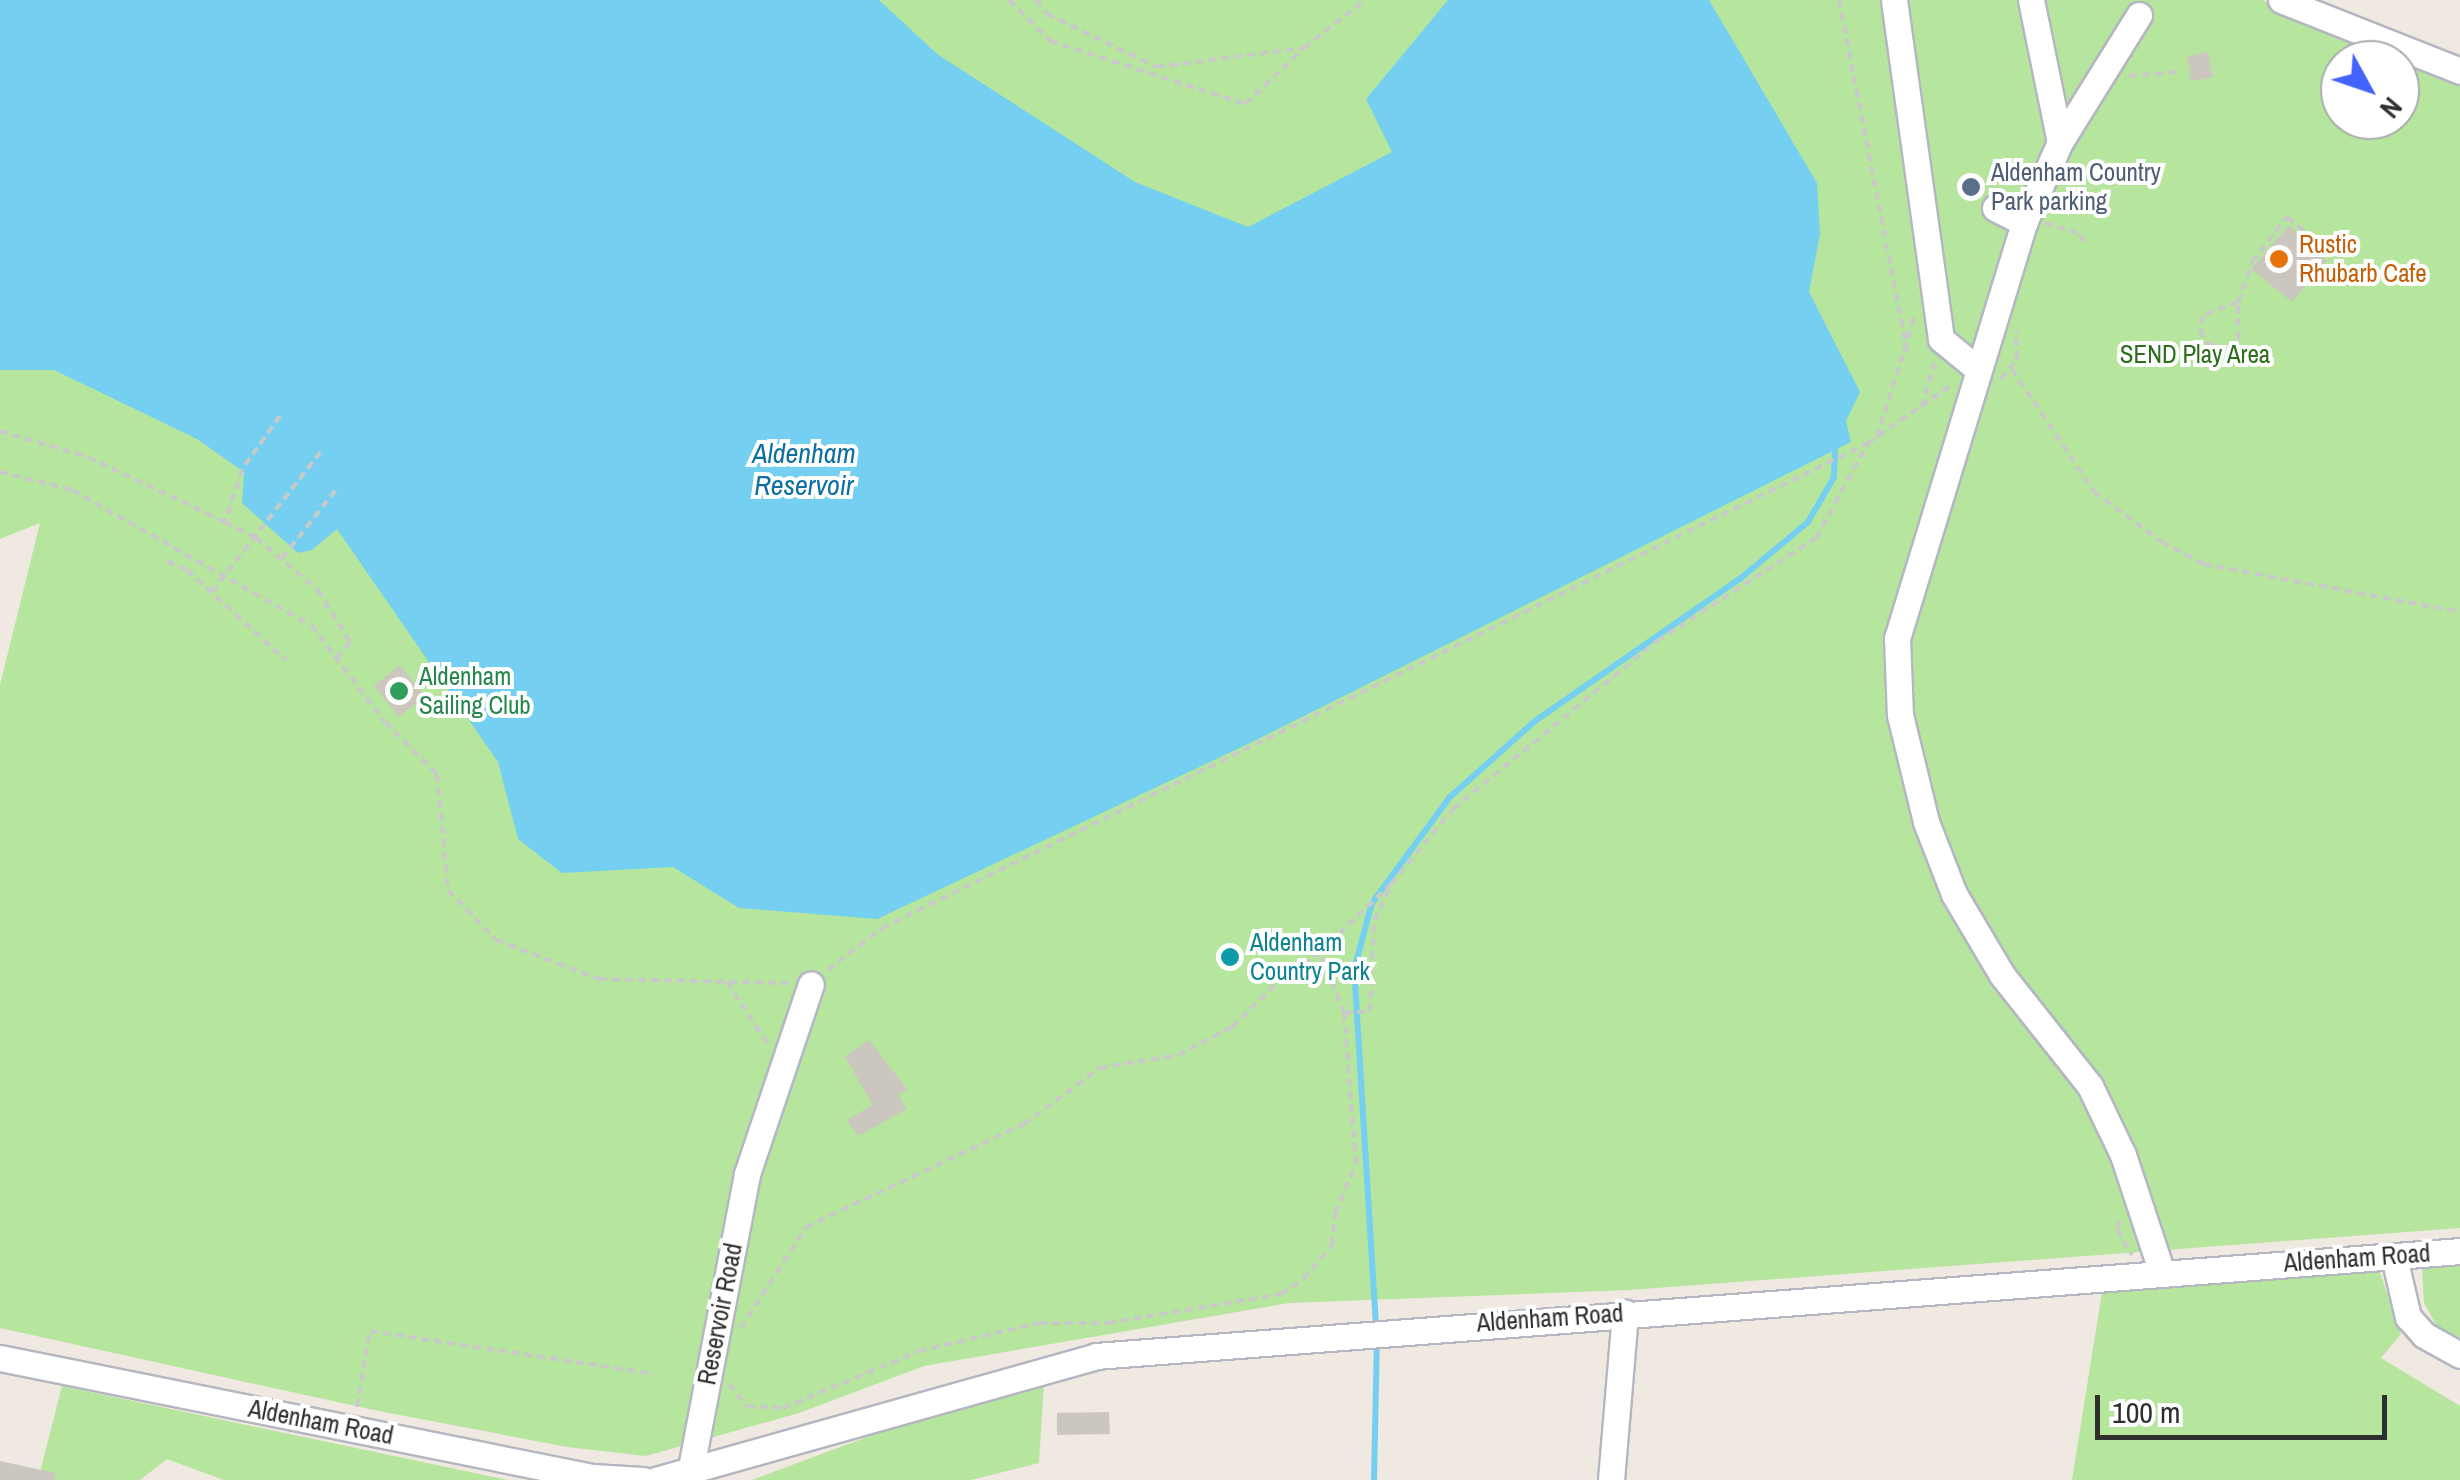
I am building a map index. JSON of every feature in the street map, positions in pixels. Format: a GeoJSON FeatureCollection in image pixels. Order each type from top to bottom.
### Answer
{"type":"FeatureCollection","features":[{"type":"Feature","properties":{"kind":"street"},"geometry":{"type":"LineString","coordinates":[[1894,0],[1941,339],[1975,367]]}},
{"type":"Feature","properties":{"kind":"street"},"geometry":{"type":"LineString","coordinates":[[2031,0],[2060,142]]}},
{"type":"Feature","properties":{"kind":"street"},"geometry":{"type":"LineString","coordinates":[[2281,0],[2460,71]]}},
{"type":"Feature","properties":{"kind":"street"},"geometry":{"type":"LineString","coordinates":[[2139,15],[2060,142],[2025,220],[1975,367],[1897,638],[1900,715],[1926,822],[1954,894],[2002,975],[2090,1086],[2124,1155],[2161,1270]]}},
{"type":"Feature","properties":{"kind":"street"},"geometry":{"type":"LineString","coordinates":[[1995,208],[2025,220]]}},
{"type":"Feature","properties":{"kind":"street","name":"Reservoir Road"},"geometry":{"type":"LineString","coordinates":[[692,1463],[747,1174],[812,984]]}},
{"type":"Feature","properties":{"kind":"street","name":"Aldenham Road"},"geometry":{"type":"LineString","coordinates":[[656,1480],[692,1463],[1096,1356],[2161,1270],[2460,1251]]}},
{"type":"Feature","properties":{"kind":"street"},"geometry":{"type":"LineString","coordinates":[[2394,1257],[2408,1317],[2424,1336],[2460,1355]]}},
{"type":"Feature","properties":{"kind":"street"},"geometry":{"type":"LineString","coordinates":[[1611,1480],[1625,1313]]}},
{"type":"Feature","properties":{"kind":"street","name":"Aldenham Road"},"geometry":{"type":"LineString","coordinates":[[0,1358],[592,1477],[643,1480]]}},
{"type":"Feature","properties":{"kind":"path"},"geometry":{"type":"LineString","coordinates":[[1009,0],[1050,41],[1245,104],[1304,48],[1365,0]]}},
{"type":"Feature","properties":{"kind":"path"},"geometry":{"type":"LineString","coordinates":[[1036,0],[1048,14],[1157,68],[1304,48]]}},
{"type":"Feature","properties":{"kind":"path"},"geometry":{"type":"LineString","coordinates":[[1839,0],[1907,351],[1876,438]]}},
{"type":"Feature","properties":{"kind":"path"},"geometry":{"type":"LineString","coordinates":[[2099,79],[2178,72]]}},
{"type":"Feature","properties":{"kind":"path"},"geometry":{"type":"LineString","coordinates":[[2238,302],[2203,315],[2200,330],[2206,343],[2228,348],[2240,339],[2238,302],[2258,251],[2287,217],[2313,238],[2310,242]]}},
{"type":"Feature","properties":{"kind":"path"},"geometry":{"type":"LineString","coordinates":[[2025,220],[2080,234],[2084,246]]}},
{"type":"Feature","properties":{"kind":"path"},"geometry":{"type":"LineString","coordinates":[[1922,406],[1941,339]]}},
{"type":"Feature","properties":{"kind":"path"},"geometry":{"type":"LineString","coordinates":[[0,472],[72,490],[311,625],[385,722],[437,774],[448,890],[496,940],[599,979],[812,984],[882,928],[1868,443],[1975,367]]}},
{"type":"Feature","properties":{"kind":"path"},"geometry":{"type":"LineString","coordinates":[[2012,369],[2094,492],[2162,542],[2204,564],[2460,612]]}},
{"type":"Feature","properties":{"kind":"path"},"geometry":{"type":"LineString","coordinates":[[225,522],[242,469],[280,416]]}},
{"type":"Feature","properties":{"kind":"path"},"geometry":{"type":"LineString","coordinates":[[0,431],[88,457],[256,538],[333,609],[350,642],[336,658]]}},
{"type":"Feature","properties":{"kind":"path"},"geometry":{"type":"LineString","coordinates":[[736,1338],[806,1227],[1024,1124],[1100,1068],[1178,1055],[1232,1028],[1281,979],[1320,952],[1372,897],[1385,890],[1453,809],[1657,641],[1816,538],[1868,443]]}},
{"type":"Feature","properties":{"kind":"path"},"geometry":{"type":"LineString","coordinates":[[212,592],[228,578],[320,451]]}},
{"type":"Feature","properties":{"kind":"path"},"geometry":{"type":"LineString","coordinates":[[281,559],[338,487]]}},
{"type":"Feature","properties":{"kind":"path"},"geometry":{"type":"LineString","coordinates":[[167,561],[212,592],[286,660]]}},
{"type":"Feature","properties":{"kind":"path"},"geometry":{"type":"LineString","coordinates":[[1347,1012],[1370,1011],[1374,920],[1391,884]]}},
{"type":"Feature","properties":{"kind":"path"},"geometry":{"type":"LineString","coordinates":[[726,1380],[747,1406],[783,1408],[919,1350],[1039,1323],[1108,1323],[1281,1294],[1332,1246],[1334,1213],[1356,1164],[1347,1012],[1320,952]]}},
{"type":"Feature","properties":{"kind":"path"},"geometry":{"type":"LineString","coordinates":[[727,982],[763,1032],[781,1074]]}},
{"type":"Feature","properties":{"kind":"path"},"geometry":{"type":"LineString","coordinates":[[353,1429],[370,1331],[655,1374]]}},
{"type":"Feature","properties":{"kind":"green space","name":"Aldenham Country Park"},"geometry":{"type":"Polygon","coordinates":[[[0,0],[2262,0],[2362,40],[2320,40],[2320,140],[2420,140],[2420,63],[2460,79],[2460,1228],[1629,1290],[1289,1303],[924,1366],[799,1413],[646,1456],[567,1447],[374,1410],[0,1328],[0,685],[40,523],[0,539],[0,0]]]}},
{"type":"Feature","properties":{"kind":"green space"},"geometry":{"type":"Polygon","coordinates":[[[2460,1264],[2460,1338],[2436,1325],[2424,1303],[2422,1267],[2460,1264]]]}},
{"type":"Feature","properties":{"kind":"green space"},"geometry":{"type":"Polygon","coordinates":[[[2379,1270],[2401,1334],[2381,1358],[2460,1406],[2460,1480],[2072,1480],[2102,1292],[2379,1270]]]}},
{"type":"Feature","properties":{"kind":"green space"},"geometry":{"type":"Polygon","coordinates":[[[1044,1382],[1039,1463],[971,1480],[752,1480],[942,1409],[1044,1382]]]}},
{"type":"Feature","properties":{"kind":"green space"},"geometry":{"type":"Polygon","coordinates":[[[62,1386],[508,1480],[224,1480],[167,1459],[140,1480],[38,1480],[62,1386]]]}},
{"type":"Feature","properties":{"kind":"water","name":"Aldenham Reservoir"},"geometry":{"type":"Polygon","coordinates":[[[0,0],[879,0],[937,54],[1135,182],[1248,227],[1392,152],[1366,99],[1448,0],[1709,0],[1817,183],[1820,234],[1809,292],[1860,392],[1846,421],[1851,442],[1248,744],[877,919],[739,908],[673,867],[562,873],[518,839],[498,762],[337,529],[312,550],[298,553],[242,503],[244,472],[197,439],[54,370],[0,370],[0,0]]]}},
{"type":"Feature","properties":{"kind":"building"},"geometry":{"type":"Polygon","coordinates":[[[2208,52],[2213,78],[2191,81],[2187,56],[2208,52]]]}},
{"type":"Feature","properties":{"kind":"building"},"geometry":{"type":"Polygon","coordinates":[[[2289,225],[2327,261],[2292,302],[2251,269],[2289,225]]]}},
{"type":"Feature","properties":{"kind":"building","name":"Aldenham Sailing Club"},"geometry":{"type":"Polygon","coordinates":[[[400,665],[425,696],[399,717],[374,686],[400,665]]]}},
{"type":"Feature","properties":{"kind":"building"},"geometry":{"type":"Polygon","coordinates":[[[869,1040],[907,1089],[898,1095],[907,1109],[858,1136],[847,1120],[872,1105],[845,1056],[869,1040]]]}},
{"type":"Feature","properties":{"kind":"building"},"geometry":{"type":"Polygon","coordinates":[[[1109,1412],[1110,1434],[1057,1435],[1057,1413],[1109,1412]]]}},
{"type":"Feature","properties":{"kind":"building"},"geometry":{"type":"Polygon","coordinates":[[[0,1461],[55,1473],[55,1480],[0,1480],[0,1461]]]}},
{"type":"Feature","properties":{"kind":"waterway"},"geometry":{"type":"LineString","coordinates":[[1376,1326],[1354,970],[1372,903],[1450,797],[1535,721],[1741,578],[1808,522],[1834,477],[1835,450]]}},
{"type":"Feature","properties":{"kind":"waterway"},"geometry":{"type":"LineString","coordinates":[[1374,1480],[1377,1338]]}},
{"type":"Feature","properties":{"kind":"place","name":"Aldenham Country Park parking"},"geometry":{"type":"Point","coordinates":[1971,187]}},
{"type":"Feature","properties":{"kind":"place","name":"Rustic Rhubarb Cafe"},"geometry":{"type":"Point","coordinates":[2279,259]}},
{"type":"Feature","properties":{"kind":"place","name":"Aldenham Sailing Club"},"geometry":{"type":"Point","coordinates":[399,691]}},
{"type":"Feature","properties":{"kind":"place","name":"Aldenham Country Park"},"geometry":{"type":"Point","coordinates":[1230,957]}},
{"type":"Feature","properties":{"kind":"park label","name":"SEND Play Area"},"geometry":{"type":"Point","coordinates":[2195,354]}}]}
